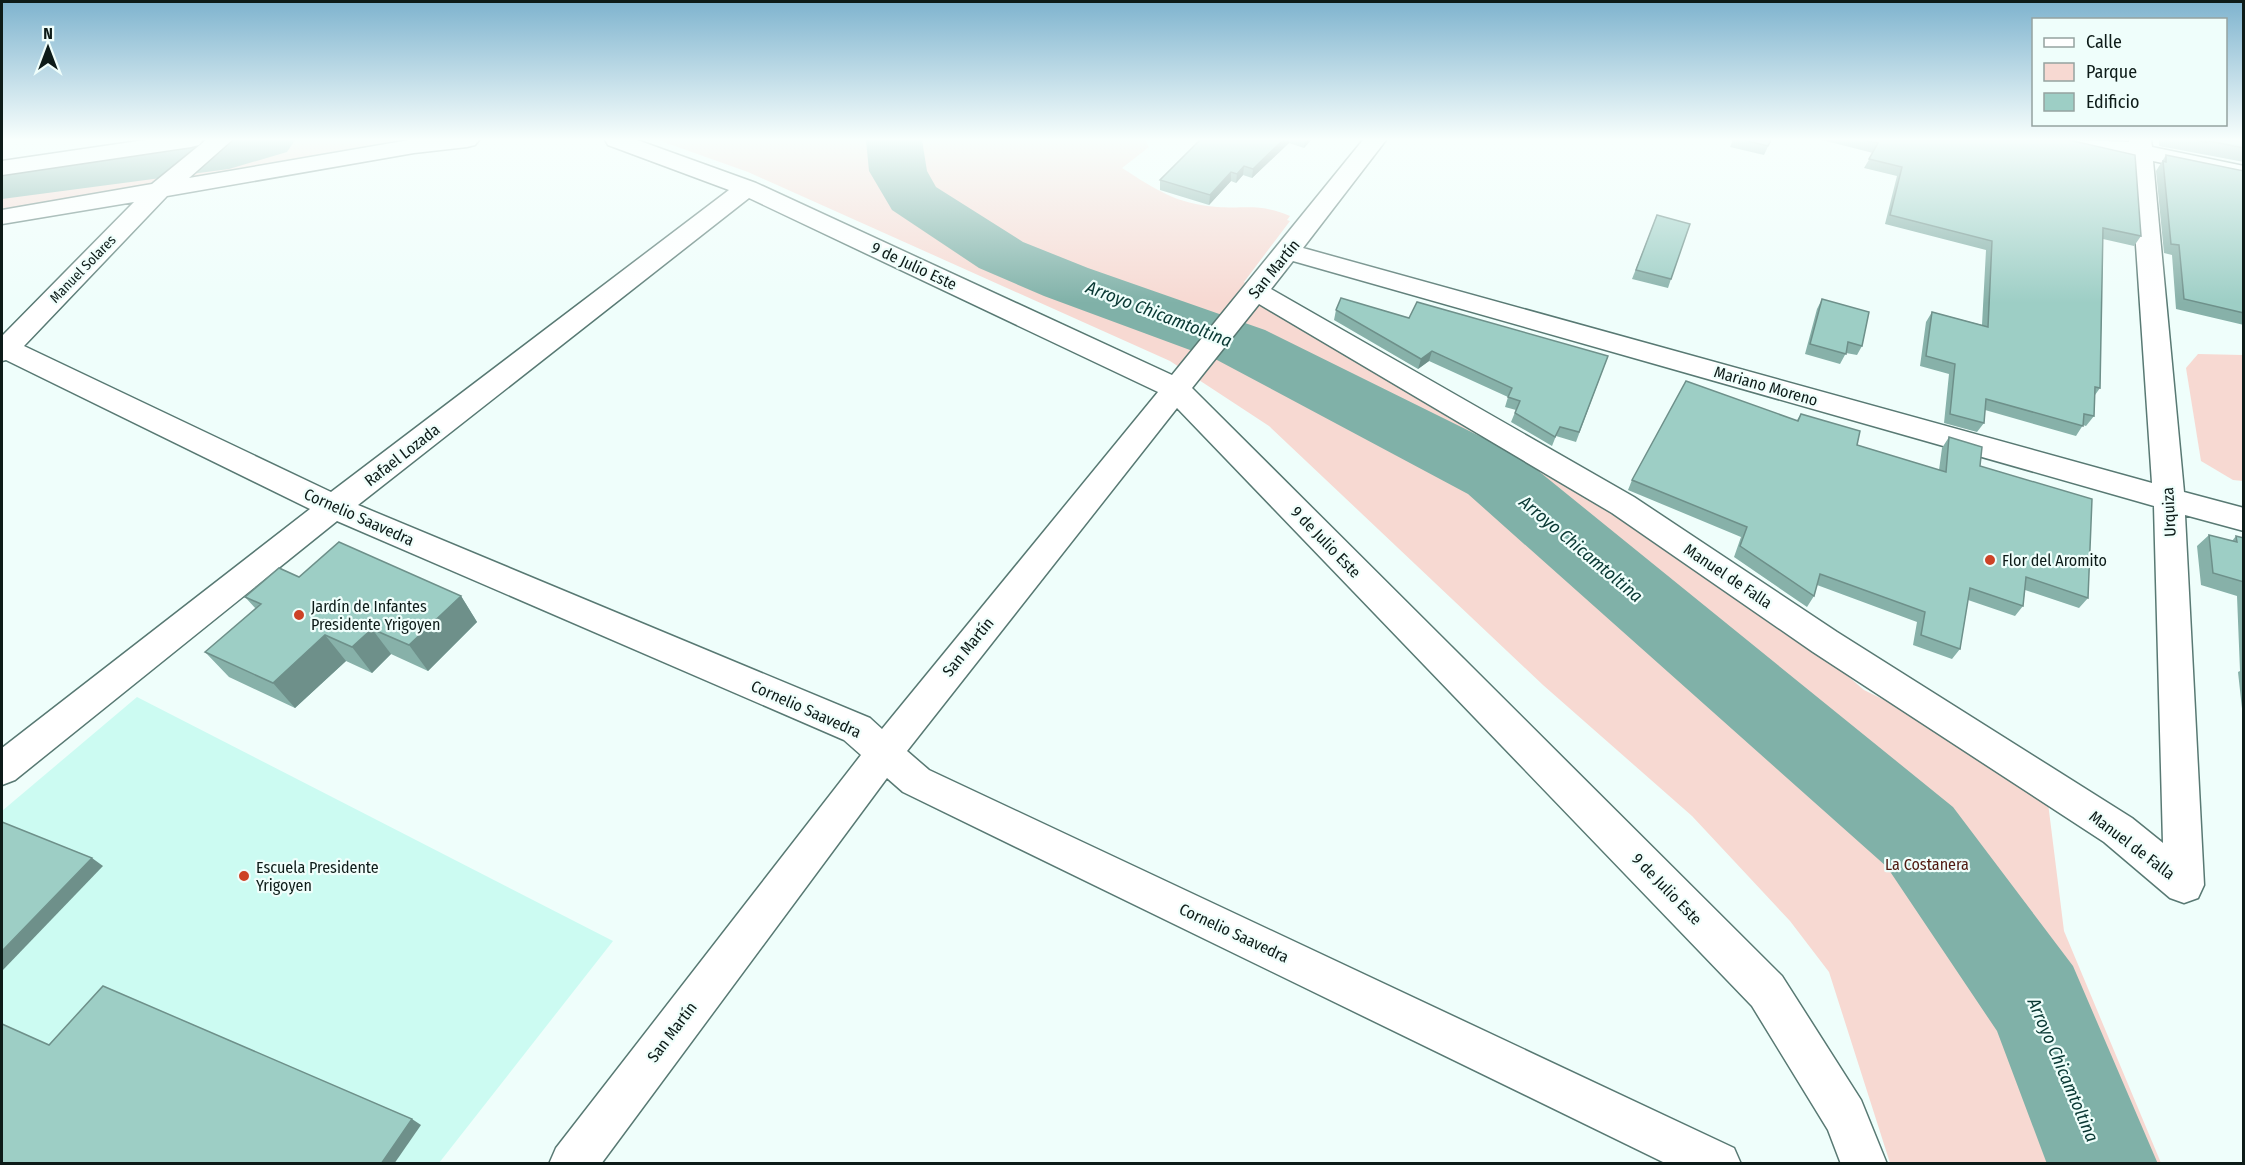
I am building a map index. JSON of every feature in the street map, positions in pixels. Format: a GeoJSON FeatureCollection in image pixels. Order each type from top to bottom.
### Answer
{"type":"FeatureCollection","features":[{"type":"Feature","properties":{"kind":"street"},"geometry":{"type":"LineString","coordinates":[[2,217],[123,194]]}},
{"type":"Feature","properties":{"kind":"street","name":"Manuel Solares"},"geometry":{"type":"LineString","coordinates":[[3,350],[156,194]]}},
{"type":"Feature","properties":{"kind":"street","name":"Rafael Lozada"},"geometry":{"type":"LineString","coordinates":[[2,769],[334,507],[740,194]]}},
{"type":"Feature","properties":{"kind":"street","name":"9 de Julio Este"},"geometry":{"type":"LineString","coordinates":[[759,194],[1179,383],[1767,991],[1845,1116],[1864,1164]]}},
{"type":"Feature","properties":{"kind":"street","name":"San Martín"},"geometry":{"type":"LineString","coordinates":[[572,1164],[885,752],[1333,194]]}},
{"type":"Feature","properties":{"kind":"street","name":"Urquiza"},"geometry":{"type":"LineString","coordinates":[[2144,194],[2169,500],[2184,885]]}},
{"type":"Feature","properties":{"kind":"street","name":"Mariano Moreno"},"geometry":{"type":"LineString","coordinates":[[1288,252],[2244,520]]}},
{"type":"Feature","properties":{"kind":"street","name":"Manuel de Falla"},"geometry":{"type":"LineString","coordinates":[[1252,296],[1623,505],[1825,642],[2118,830],[2184,885]]}},
{"type":"Feature","properties":{"kind":"street","name":"Cornelio Saavedra"},"geometry":{"type":"LineString","coordinates":[[3,350],[334,507],[857,729],[916,781],[1718,1164]]}},
{"type":"Feature","properties":{"kind":"shaded area","name":"Escuela Presidente Yrigoyen"},"geometry":{"type":"Polygon","coordinates":[[[137,697],[613,941],[439,1163],[2,1164],[2,811],[137,697]]]}},
{"type":"Feature","properties":{"kind":"green space"},"geometry":{"type":"Polygon","coordinates":[[[2,194],[134,194],[2,213],[2,194]]]}},
{"type":"Feature","properties":{"kind":"green space","name":"La Costanera"},"geometry":{"type":"Polygon","coordinates":[[[798,194],[1167,194],[1190,203],[1217,207],[1270,209],[1290,216],[1287,220],[1290,221],[1244,282],[1306,331],[1522,462],[1700,549],[1864,690],[2045,779],[2064,931],[2161,1163],[1890,1163],[1829,972],[1790,921],[1692,816],[1543,685],[1269,426],[1170,361],[798,194]]]}},
{"type":"Feature","properties":{"kind":"green space"},"geometry":{"type":"Polygon","coordinates":[[[2198,354],[2243,355],[2243,481],[2233,480],[2201,461],[2186,368],[2198,354]]]}},
{"type":"Feature","properties":{"kind":"building"},"geometry":{"type":"Polygon","coordinates":[[[1895,194],[2138,194],[2141,236],[2103,228],[2100,388],[2095,387],[2094,416],[2084,414],[2083,426],[1986,399],[1984,423],[1950,414],[1955,364],[1926,356],[1932,312],[1988,327],[1992,241],[1890,215],[1895,194]]]}},
{"type":"Feature","properties":{"kind":"building"},"geometry":{"type":"Polygon","coordinates":[[[2166,194],[2244,194],[2244,313],[2184,299],[2179,245],[2171,244],[2166,194]]]}},
{"type":"Feature","properties":{"kind":"building"},"geometry":{"type":"Polygon","coordinates":[[[1657,215],[1690,224],[1671,279],[1636,270],[1657,215]]]}},
{"type":"Feature","properties":{"kind":"building"},"geometry":{"type":"Polygon","coordinates":[[[1341,298],[1409,318],[1417,302],[1608,356],[1579,432],[1560,427],[1555,437],[1515,413],[1520,401],[1508,397],[1512,388],[1432,351],[1421,359],[1336,310],[1341,298]]]}},
{"type":"Feature","properties":{"kind":"building"},"geometry":{"type":"Polygon","coordinates":[[[1822,299],[1869,312],[1862,346],[1848,342],[1846,354],[1810,344],[1822,299]]]}},
{"type":"Feature","properties":{"kind":"building"},"geometry":{"type":"Polygon","coordinates":[[[1686,381],[1798,421],[1801,414],[1860,431],[1857,445],[1946,472],[1949,437],[1982,447],[1980,466],[2092,499],[2088,598],[2026,577],[2023,606],[1970,588],[1960,649],[1921,635],[1925,612],[1820,574],[1814,596],[1740,546],[1747,527],[1632,480],[1686,381]]]}},
{"type":"Feature","properties":{"kind":"building"},"geometry":{"type":"Polygon","coordinates":[[[2209,535],[2237,542],[2236,536],[2244,538],[2244,582],[2213,573],[2209,535]]]}},
{"type":"Feature","properties":{"kind":"building"},"geometry":{"type":"Polygon","coordinates":[[[339,542],[461,596],[409,645],[372,629],[352,647],[325,635],[273,683],[205,652],[261,604],[245,597],[279,568],[299,577],[339,542]]]}},
{"type":"Feature","properties":{"kind":"building"},"geometry":{"type":"Polygon","coordinates":[[[2,822],[92,858],[2,951],[2,822]]]}},
{"type":"Feature","properties":{"kind":"building"},"geometry":{"type":"Polygon","coordinates":[[[103,986],[412,1119],[381,1164],[2,1164],[2,1024],[49,1045],[103,986]]]}},
{"type":"Feature","properties":{"kind":"waterway","name":"Arroyo Chicamtoltina"},"geometry":{"type":"LineString","coordinates":[[911,194],[913,198],[1001,255],[1066,282],[1241,345],[1494,475],[1920,837],[2037,1001],[2103,1164]]}},
{"type":"Feature","properties":{"kind":"place","name":"Flor del Aromito"},"geometry":{"type":"Point","coordinates":[1990,560]}},
{"type":"Feature","properties":{"kind":"place","name":"Jardín de Infantes Presidente Yrigoyen"},"geometry":{"type":"Point","coordinates":[299,615]}},
{"type":"Feature","properties":{"kind":"place","name":"Escuela Presidente Yrigoyen"},"geometry":{"type":"Point","coordinates":[244,876]}}]}
